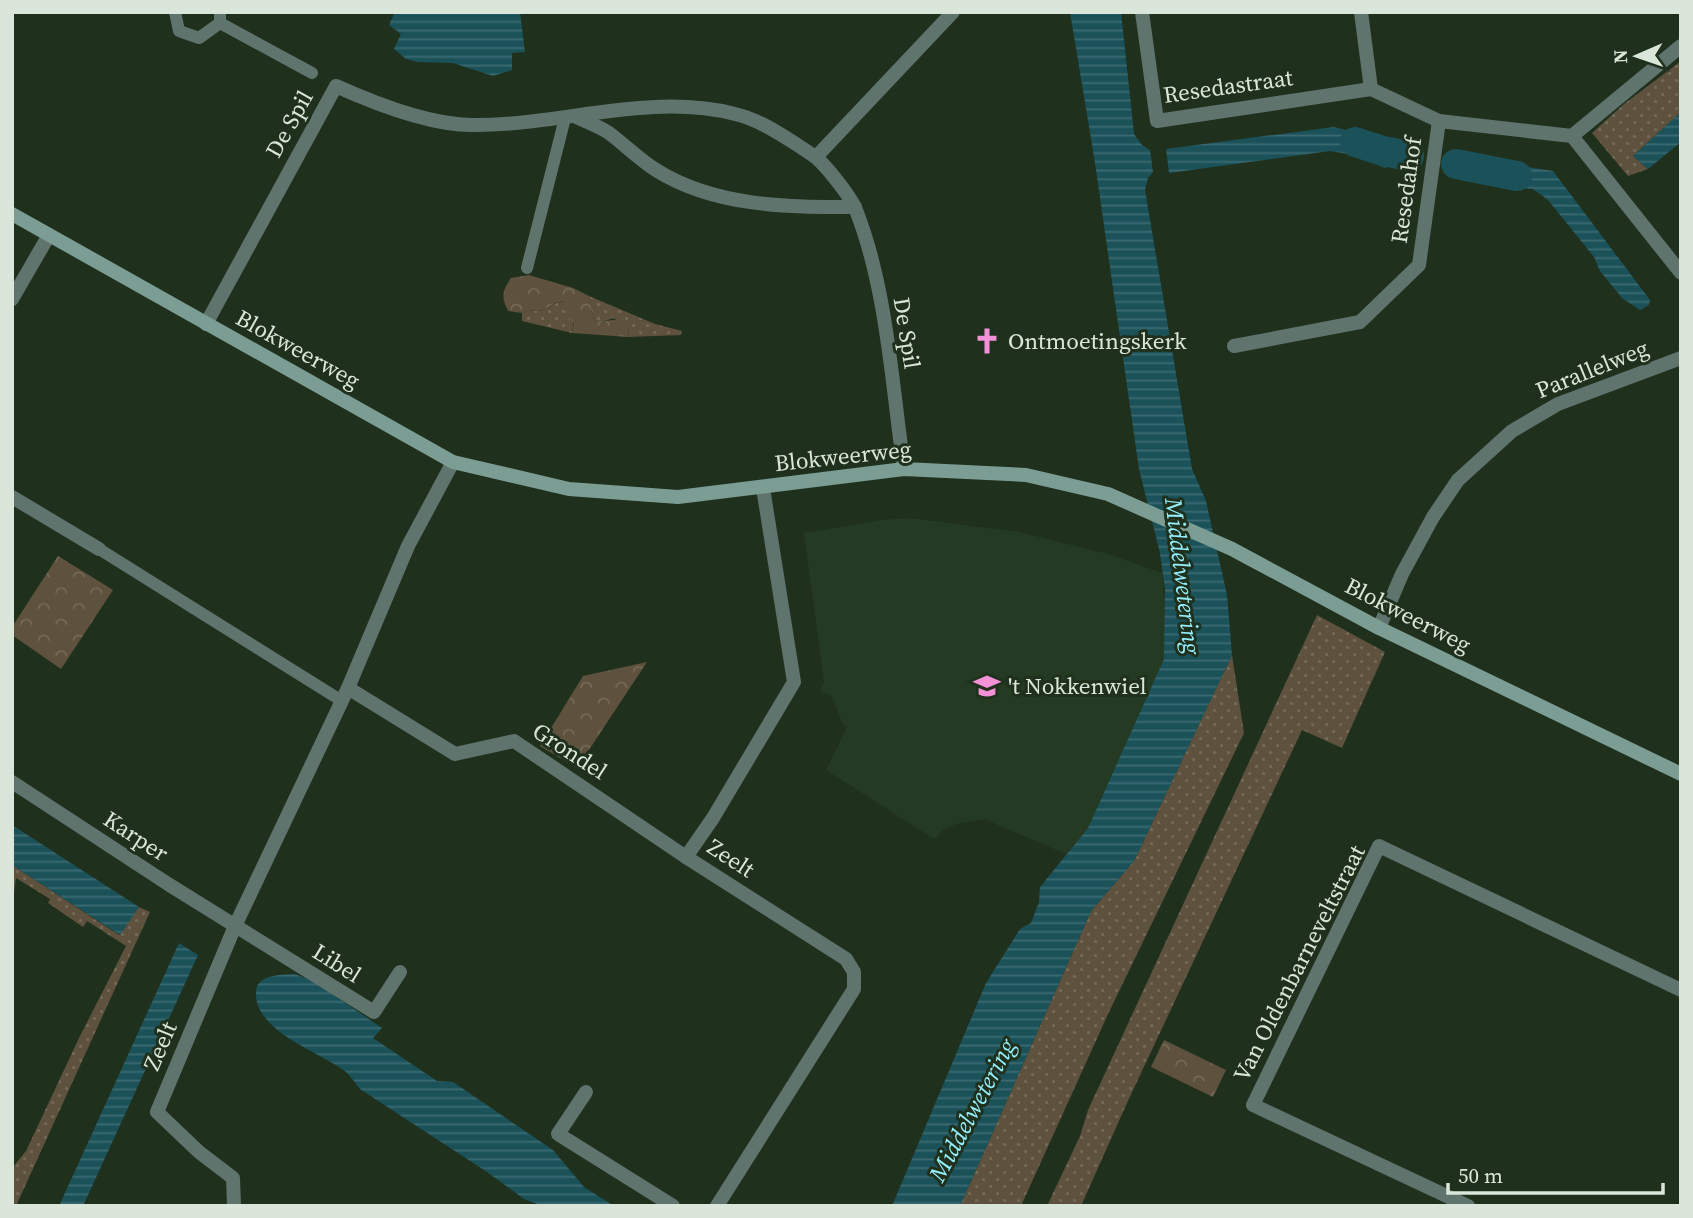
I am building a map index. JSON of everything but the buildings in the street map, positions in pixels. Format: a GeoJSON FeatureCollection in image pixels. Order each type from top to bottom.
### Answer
{"type":"FeatureCollection","features":[{"type":"Feature","properties":{"kind":"street"},"geometry":{"type":"LineString","coordinates":[[816,157],[953,12]]}},
{"type":"Feature","properties":{"kind":"street","name":"Resedastraat"},"geometry":{"type":"LineString","coordinates":[[1142,12],[1157,121],[1371,89]]}},
{"type":"Feature","properties":{"kind":"street"},"geometry":{"type":"LineString","coordinates":[[1360,12],[1371,89],[1439,121],[1572,136],[1681,273]]}},
{"type":"Feature","properties":{"kind":"street"},"geometry":{"type":"LineString","coordinates":[[1572,136],[1681,46]]}},
{"type":"Feature","properties":{"kind":"street","name":"De Spil"},"geometry":{"type":"LineString","coordinates":[[206,324],[336,86],[372,102],[416,116],[469,125],[516,124],[692,107],[737,114],[772,128],[816,157],[855,206],[874,272],[904,469]]}},
{"type":"Feature","properties":{"kind":"street"},"geometry":{"type":"LineString","coordinates":[[569,117],[606,131],[655,169],[683,184],[712,194],[793,207],[855,206]]}},
{"type":"Feature","properties":{"kind":"street","name":"Resedahof"},"geometry":{"type":"LineString","coordinates":[[1234,346],[1360,322],[1419,265],[1439,121]]}},
{"type":"Feature","properties":{"kind":"street","name":"Blokweerweg"},"geometry":{"type":"LineString","coordinates":[[12,214],[453,462],[569,489],[678,497],[904,469],[1026,475],[1108,494],[1232,549],[1379,628],[1681,774]]}},
{"type":"Feature","properties":{"kind":"street"},"geometry":{"type":"LineString","coordinates":[[12,299],[49,235]]}},
{"type":"Feature","properties":{"kind":"street","name":"Parallelweg"},"geometry":{"type":"LineString","coordinates":[[1379,628],[1402,574],[1433,517],[1458,480],[1512,431],[1558,404],[1681,358]]}},
{"type":"Feature","properties":{"kind":"street","name":"Zeelt"},"geometry":{"type":"LineString","coordinates":[[233,1206],[233,1178],[157,1112],[235,926],[345,694],[408,546],[453,462]]}},
{"type":"Feature","properties":{"kind":"street","name":"Zeelt"},"geometry":{"type":"LineString","coordinates":[[716,1206],[854,989],[854,972],[846,959],[686,857],[713,818],[794,682],[763,488]]}},
{"type":"Feature","properties":{"kind":"street"},"geometry":{"type":"LineString","coordinates":[[12,497],[99,549]]}},
{"type":"Feature","properties":{"kind":"street","name":"Grondel"},"geometry":{"type":"LineString","coordinates":[[345,694],[456,754],[514,741],[686,857]]}},
{"type":"Feature","properties":{"kind":"street","name":"Karper"},"geometry":{"type":"LineString","coordinates":[[12,782],[235,926]]}},
{"type":"Feature","properties":{"kind":"street","name":"Van Oldenbarneveltstraat"},"geometry":{"type":"LineString","coordinates":[[1468,1206],[1253,1105],[1379,846],[1681,990]]}},
{"type":"Feature","properties":{"kind":"street","name":"Libel"},"geometry":{"type":"LineString","coordinates":[[235,926],[374,1013],[400,972]]}},
{"type":"Feature","properties":{"kind":"street"},"geometry":{"type":"LineString","coordinates":[[586,1092],[558,1134],[673,1206]]}},
{"type":"Feature","properties":{"kind":"lane"},"geometry":{"type":"LineString","coordinates":[[175,12],[178,30],[199,38],[220,17],[312,73]]}},
{"type":"Feature","properties":{"kind":"lane"},"geometry":{"type":"LineString","coordinates":[[527,268],[569,117]]}},
{"type":"Feature","properties":{"kind":"lane"},"geometry":{"type":"LineString","coordinates":[[99,549],[345,694]]}},
{"type":"Feature","properties":{"kind":"shaded area","name":"'t Nokkenwiel"},"geometry":{"type":"Polygon","coordinates":[[[910,518],[1019,532],[1112,555],[1162,573],[1166,619],[1164,659],[1088,828],[1066,854],[984,819],[956,824],[943,830],[934,839],[826,770],[847,727],[843,725],[832,697],[820,690],[824,682],[804,533],[910,518]]]}},
{"type":"Feature","properties":{"kind":"green space"},"geometry":{"type":"Polygon","coordinates":[[[1681,61],[1681,112],[1633,156],[1648,169],[1628,176],[1592,133],[1624,104],[1681,61]]]}},
{"type":"Feature","properties":{"kind":"green space"},"geometry":{"type":"Polygon","coordinates":[[[529,275],[573,288],[589,296],[594,321],[624,322],[629,326],[628,337],[572,333],[574,323],[567,316],[570,306],[565,301],[538,311],[508,311],[503,294],[508,283],[511,278],[529,275]]]}},
{"type":"Feature","properties":{"kind":"green space"},"geometry":{"type":"Polygon","coordinates":[[[589,296],[655,324],[682,331],[681,335],[628,337],[629,326],[613,318],[600,323],[594,321],[589,296]]]}},
{"type":"Feature","properties":{"kind":"green space"},"geometry":{"type":"Polygon","coordinates":[[[566,301],[573,316],[572,333],[522,321],[522,313],[541,310],[566,301]]]}},
{"type":"Feature","properties":{"kind":"green space"},"geometry":{"type":"Polygon","coordinates":[[[58,556],[113,590],[61,669],[12,635],[12,627],[58,556]]]}},
{"type":"Feature","properties":{"kind":"green space"},"geometry":{"type":"Polygon","coordinates":[[[1317,615],[1385,652],[1342,748],[1302,730],[1081,1206],[1047,1206],[1080,1136],[1088,1110],[1317,615]]]}},
{"type":"Feature","properties":{"kind":"green space"},"geometry":{"type":"Polygon","coordinates":[[[1232,655],[1244,733],[1109,1012],[1021,1206],[960,1206],[1091,911],[1134,861],[1232,655]]]}},
{"type":"Feature","properties":{"kind":"green space"},"geometry":{"type":"Polygon","coordinates":[[[647,662],[577,768],[540,746],[583,676],[647,662]]]}},
{"type":"Feature","properties":{"kind":"green space"},"geometry":{"type":"Polygon","coordinates":[[[12,865],[119,935],[139,907],[150,912],[16,1206],[12,1206],[12,1168],[26,1151],[126,946],[87,921],[83,927],[48,903],[50,899],[16,878],[12,909],[12,865]]]}},
{"type":"Feature","properties":{"kind":"green space"},"geometry":{"type":"Polygon","coordinates":[[[1164,1040],[1226,1070],[1213,1097],[1151,1067],[1164,1040]]]}},
{"type":"Feature","properties":{"kind":"water"},"geometry":{"type":"Polygon","coordinates":[[[395,12],[520,12],[525,52],[512,53],[512,70],[493,76],[453,63],[406,59],[394,49],[401,34],[389,25],[395,12]]]}},
{"type":"Feature","properties":{"kind":"water","name":"Middelwetering"},"geometry":{"type":"Polygon","coordinates":[[[1070,12],[1121,12],[1134,134],[1142,145],[1150,150],[1153,172],[1148,178],[1145,190],[1192,469],[1206,501],[1227,595],[1232,655],[1134,861],[1091,911],[960,1206],[892,1206],[986,983],[1020,929],[1031,923],[1039,902],[1040,887],[1088,828],[1164,659],[1165,590],[1160,553],[1139,469],[1095,163],[1070,12]]]}},
{"type":"Feature","properties":{"kind":"water"},"geometry":{"type":"Polygon","coordinates":[[[1681,112],[1681,142],[1648,169],[1633,156],[1681,112]]]}},
{"type":"Feature","properties":{"kind":"water"},"geometry":{"type":"Polygon","coordinates":[[[1334,127],[1367,136],[1383,144],[1395,155],[1393,164],[1385,168],[1354,155],[1330,151],[1169,173],[1166,149],[1334,127]]]}},
{"type":"Feature","properties":{"kind":"water"},"geometry":{"type":"Polygon","coordinates":[[[1482,160],[1553,171],[1650,300],[1649,305],[1640,310],[1622,298],[1600,271],[1594,257],[1548,200],[1533,189],[1481,184],[1474,174],[1482,160]]]}},
{"type":"Feature","properties":{"kind":"water"},"geometry":{"type":"Polygon","coordinates":[[[12,825],[139,907],[120,935],[12,865],[12,825]]]}},
{"type":"Feature","properties":{"kind":"water"},"geometry":{"type":"Polygon","coordinates":[[[179,943],[198,955],[83,1206],[59,1206],[179,943]]]}},
{"type":"Feature","properties":{"kind":"water"},"geometry":{"type":"Polygon","coordinates":[[[295,974],[313,981],[382,1028],[373,1038],[437,1081],[453,1082],[553,1150],[584,1187],[614,1206],[540,1205],[524,1199],[360,1089],[342,1069],[276,1029],[258,1006],[257,987],[264,979],[295,974]]]}},
{"type":"Feature","properties":{"kind":"waterway"},"geometry":{"type":"LineString","coordinates":[[1355,142],[1409,156]]}},
{"type":"Feature","properties":{"kind":"waterway"},"geometry":{"type":"LineString","coordinates":[[1456,164],[1517,176]]}},
{"type":"Feature","properties":{"kind":"place","name":"Ontmoetingskerk"},"geometry":{"type":"Point","coordinates":[987,341]}},
{"type":"Feature","properties":{"kind":"place","name":"'t Nokkenwiel"},"geometry":{"type":"Point","coordinates":[987,686]}}]}
